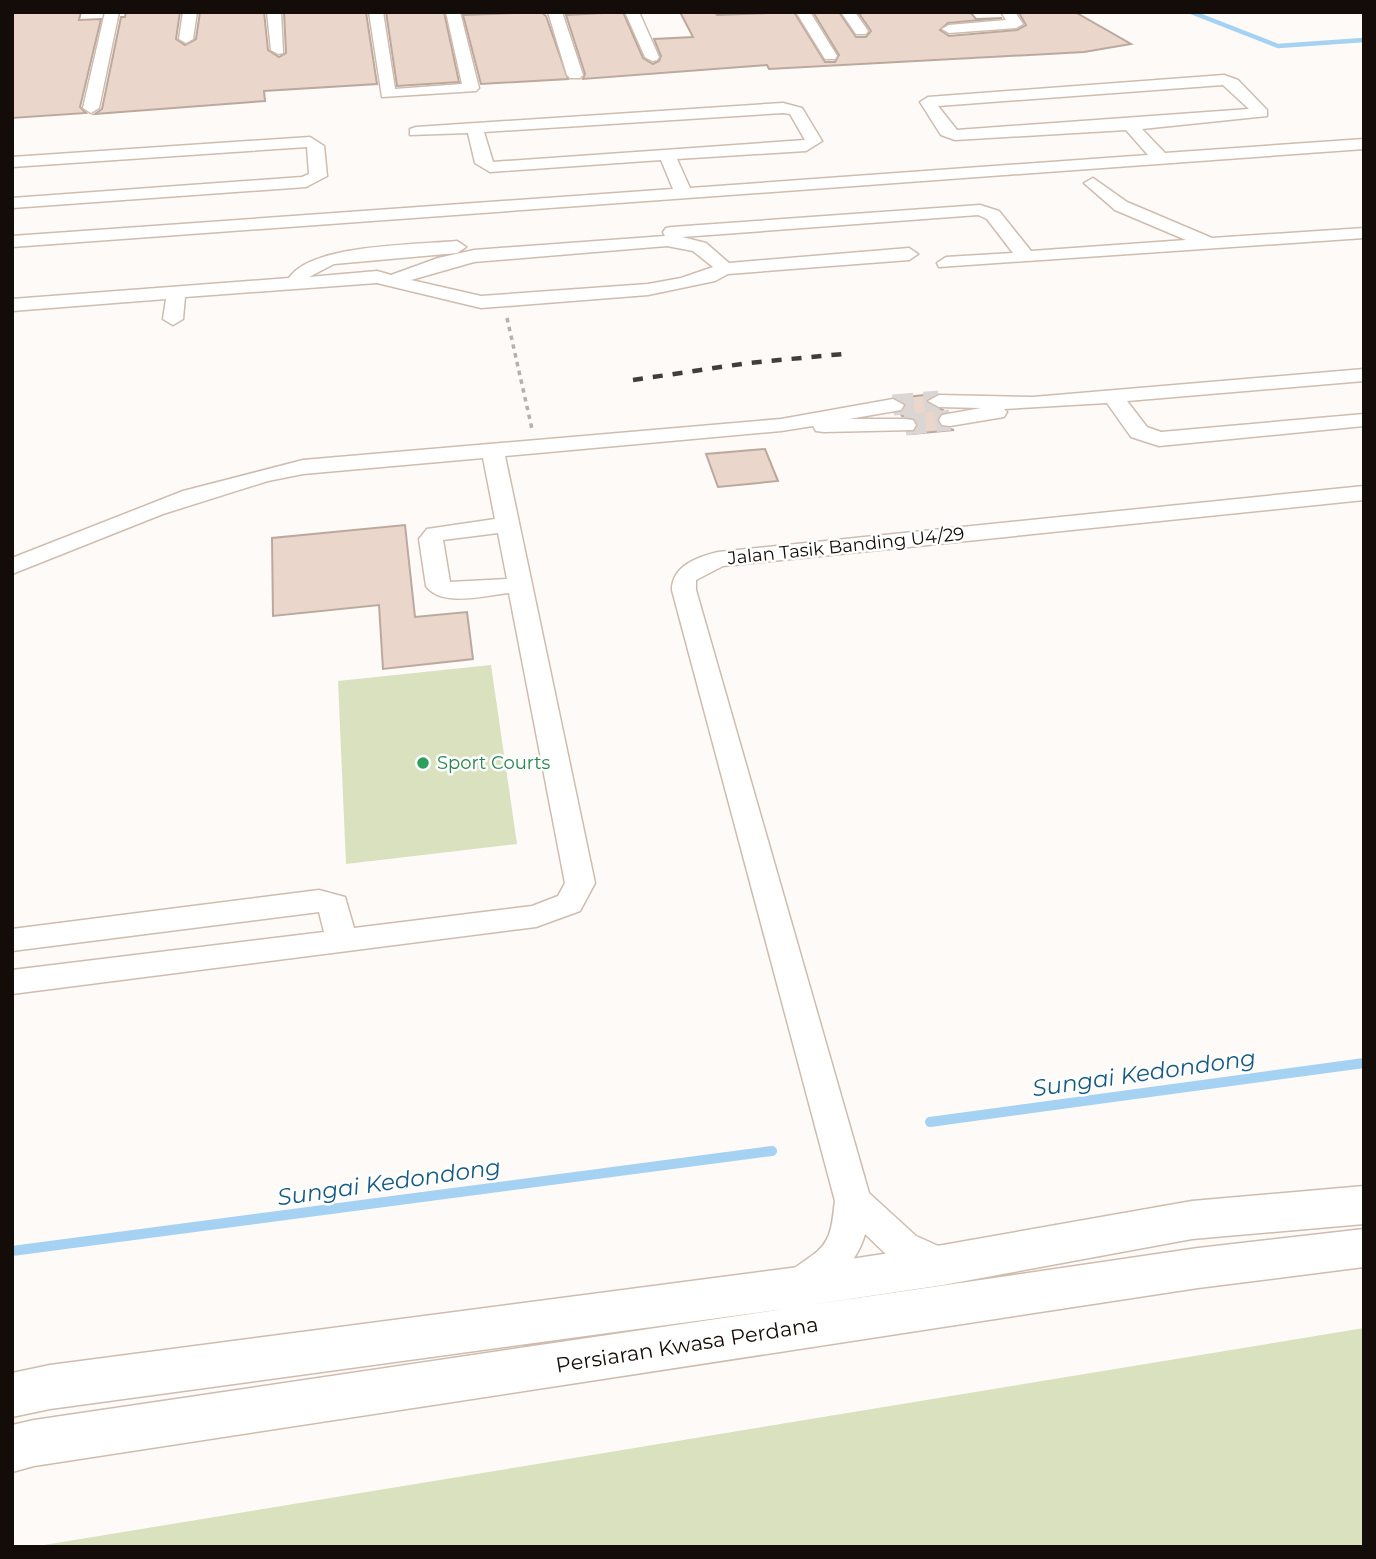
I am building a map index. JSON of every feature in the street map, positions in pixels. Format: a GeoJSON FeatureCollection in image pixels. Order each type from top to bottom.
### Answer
{"type":"FeatureCollection","features":[{"type":"Feature","properties":{"kind":"main road"},"geometry":{"type":"LineString","coordinates":[[12,1395],[50,1387],[791,1288],[943,1265],[1192,1220],[1364,1205]]}},
{"type":"Feature","properties":{"kind":"main road","name":"Persiaran Kwasa Perdana"},"geometry":{"type":"LineString","coordinates":[[12,1449],[48,1441],[1198,1268],[1364,1248]]}},
{"type":"Feature","properties":{"kind":"street"},"geometry":{"type":"LineString","coordinates":[[91,108],[112,12]]}},
{"type":"Feature","properties":{"kind":"street"},"geometry":{"type":"LineString","coordinates":[[186,39],[190,12]]}},
{"type":"Feature","properties":{"kind":"street"},"geometry":{"type":"LineString","coordinates":[[274,12],[278,50]]}},
{"type":"Feature","properties":{"kind":"street"},"geometry":{"type":"LineString","coordinates":[[376,12],[388,94],[471,88],[453,12]]}},
{"type":"Feature","properties":{"kind":"street"},"geometry":{"type":"LineString","coordinates":[[555,12],[575,75]]}},
{"type":"Feature","properties":{"kind":"street"},"geometry":{"type":"LineString","coordinates":[[632,12],[652,57]]}},
{"type":"Feature","properties":{"kind":"street"},"geometry":{"type":"LineString","coordinates":[[803,12],[830,56]]}},
{"type":"Feature","properties":{"kind":"street"},"geometry":{"type":"LineString","coordinates":[[848,12],[861,31]]}},
{"type":"Feature","properties":{"kind":"street"},"geometry":{"type":"LineString","coordinates":[[949,29],[1016,24],[1008,12]]}},
{"type":"Feature","properties":{"kind":"street"},"geometry":{"type":"LineString","coordinates":[[1224,80],[1233,83],[1261,113],[1130,125],[955,135],[947,132],[928,102],[1224,80]]}},
{"type":"Feature","properties":{"kind":"street"},"geometry":{"type":"LineString","coordinates":[[416,132],[789,108],[796,111],[814,141],[806,146],[490,167],[484,163],[475,129]]}},
{"type":"Feature","properties":{"kind":"street"},"geometry":{"type":"LineString","coordinates":[[1130,125],[1161,159]]}},
{"type":"Feature","properties":{"kind":"street"},"geometry":{"type":"LineString","coordinates":[[12,162],[304,142],[316,146],[318,176],[312,181],[12,242]]}},
{"type":"Feature","properties":{"kind":"street"},"geometry":{"type":"LineString","coordinates":[[12,203],[159,212],[684,194],[1364,144]]}},
{"type":"Feature","properties":{"kind":"street"},"geometry":{"type":"LineString","coordinates":[[667,155],[684,194]]}},
{"type":"Feature","properties":{"kind":"street"},"geometry":{"type":"LineString","coordinates":[[1119,181],[1087,184],[1121,206],[1207,243]]}},
{"type":"Feature","properties":{"kind":"street"},"geometry":{"type":"LineString","coordinates":[[294,283],[302,271],[314,264],[359,255],[966,210],[993,215],[1026,257]]}},
{"type":"Feature","properties":{"kind":"street"},"geometry":{"type":"LineString","coordinates":[[946,263],[1364,233]]}},
{"type":"Feature","properties":{"kind":"street"},"geometry":{"type":"LineString","coordinates":[[394,280],[445,262],[474,256],[667,241],[685,242],[707,249],[724,269]]}},
{"type":"Feature","properties":{"kind":"street"},"geometry":{"type":"LineString","coordinates":[[12,305],[377,277],[463,300],[481,302],[677,286],[711,279],[724,269],[909,254]]}},
{"type":"Feature","properties":{"kind":"street"},"geometry":{"type":"LineString","coordinates":[[173,319],[176,292]]}},
{"type":"Feature","properties":{"kind":"street"},"geometry":{"type":"LineString","coordinates":[[939,401],[1033,403],[1364,375]]}},
{"type":"Feature","properties":{"kind":"street"},"geometry":{"type":"LineString","coordinates":[[1113,397],[1139,432],[1158,439],[1364,420]]}},
{"type":"Feature","properties":{"kind":"street"},"geometry":{"type":"LineString","coordinates":[[950,421],[1033,403]]}},
{"type":"Feature","properties":{"kind":"street"},"geometry":{"type":"LineString","coordinates":[[12,567],[188,497],[258,475],[303,467],[781,425],[893,405]]}},
{"type":"Feature","properties":{"kind":"street"},"geometry":{"type":"LineString","coordinates":[[781,425],[861,428],[905,425]]}},
{"type":"Feature","properties":{"kind":"street"},"geometry":{"type":"LineString","coordinates":[[12,982],[536,916],[556,911],[576,894],[580,883],[493,450]]}},
{"type":"Feature","properties":{"kind":"street","name":"Jalan Tasik Banding U4/29"},"geometry":{"type":"LineString","coordinates":[[791,1288],[834,1262],[848,1239],[853,1201],[684,590],[684,579],[691,571],[718,559],[1364,493]]}},
{"type":"Feature","properties":{"kind":"street"},"geometry":{"type":"LineString","coordinates":[[506,525],[435,534],[431,539],[438,586],[452,591],[518,585]]}},
{"type":"Feature","properties":{"kind":"street"},"geometry":{"type":"LineString","coordinates":[[12,940],[319,901],[334,905],[341,941]]}},
{"type":"Feature","properties":{"kind":"street"},"geometry":{"type":"LineString","coordinates":[[853,1201],[902,1247],[943,1265]]}},
{"type":"Feature","properties":{"kind":"path"},"geometry":{"type":"LineString","coordinates":[[504,307],[532,429]]}},
{"type":"Feature","properties":{"kind":"green space","name":"Sport Courts"},"geometry":{"type":"Polygon","coordinates":[[[491,665],[517,844],[346,864],[338,681],[491,665]]]}},
{"type":"Feature","properties":{"kind":"green space"},"geometry":{"type":"Polygon","coordinates":[[[1364,1328],[1364,1547],[32,1547],[1364,1328]]]}},
{"type":"Feature","properties":{"kind":"building"},"geometry":{"type":"Polygon","coordinates":[[[12,12],[81,12],[79,20],[101,19],[80,107],[86,113],[12,118],[12,12]]]}},
{"type":"Feature","properties":{"kind":"building"},"geometry":{"type":"Polygon","coordinates":[[[126,12],[180,12],[176,39],[185,45],[196,39],[200,12],[264,12],[268,50],[279,57],[286,53],[284,12],[366,12],[377,84],[264,91],[265,101],[95,114],[102,109],[121,17],[125,17],[126,12]]]}},
{"type":"Feature","properties":{"kind":"building"},"geometry":{"type":"Polygon","coordinates":[[[386,12],[444,12],[459,82],[397,86],[386,12]]]}},
{"type":"Feature","properties":{"kind":"building"},"geometry":{"type":"Polygon","coordinates":[[[541,12],[546,16],[568,79],[481,84],[463,15],[541,12]]]}},
{"type":"Feature","properties":{"kind":"building"},"geometry":{"type":"Polygon","coordinates":[[[623,12],[643,58],[653,64],[659,61],[661,56],[654,39],[693,37],[680,12],[715,12],[717,15],[794,12],[825,62],[835,62],[839,55],[813,12],[839,12],[856,37],[866,37],[871,31],[858,12],[970,12],[976,19],[1002,18],[948,23],[940,30],[949,36],[1017,30],[1026,25],[1019,13],[1075,12],[1131,44],[1084,52],[769,69],[767,65],[583,79],[585,74],[566,15],[623,12]]]}},
{"type":"Feature","properties":{"kind":"building"},"geometry":{"type":"Polygon","coordinates":[[[934,394],[926,402],[943,410],[937,419],[940,426],[954,430],[911,434],[918,424],[913,417],[902,416],[900,413],[907,404],[896,398],[934,394]]]}},
{"type":"Feature","properties":{"kind":"building"},"geometry":{"type":"Polygon","coordinates":[[[765,449],[778,481],[718,487],[706,454],[765,449]]]}},
{"type":"Feature","properties":{"kind":"building"},"geometry":{"type":"Polygon","coordinates":[[[405,525],[415,617],[467,612],[473,659],[383,669],[379,605],[273,616],[272,538],[405,525]]]}},
{"type":"Feature","properties":{"kind":"waterway"},"geometry":{"type":"LineString","coordinates":[[1191,12],[1278,46],[1364,40]]}},
{"type":"Feature","properties":{"kind":"waterway","name":"Sungai Kedondong"},"geometry":{"type":"LineString","coordinates":[[930,1122],[1364,1063]]}},
{"type":"Feature","properties":{"kind":"waterway","name":"Sungai Kedondong"},"geometry":{"type":"LineString","coordinates":[[12,1251],[772,1151]]}},
{"type":"Feature","properties":{"kind":"tunnel"},"geometry":{"type":"LineString","coordinates":[[893,405],[939,401]]}},
{"type":"Feature","properties":{"kind":"tunnel"},"geometry":{"type":"LineString","coordinates":[[905,425],[950,420]]}},
{"type":"Feature","properties":{"kind":"railway"},"geometry":{"type":"LineString","coordinates":[[633,380],[748,363],[843,354]]}},
{"type":"Feature","properties":{"kind":"place","name":"Sport Courts"},"geometry":{"type":"Point","coordinates":[423,763]}}]}
